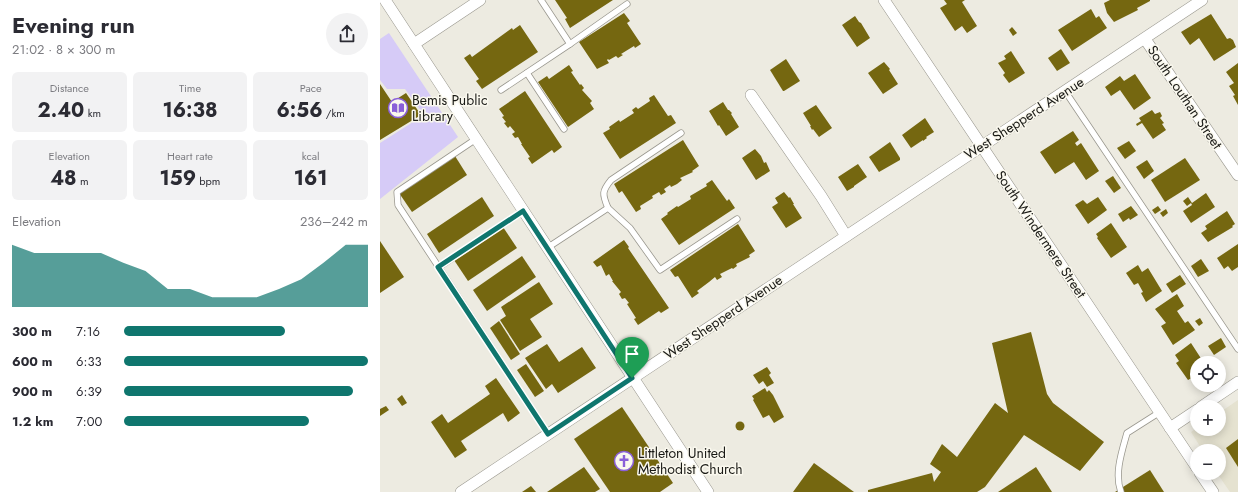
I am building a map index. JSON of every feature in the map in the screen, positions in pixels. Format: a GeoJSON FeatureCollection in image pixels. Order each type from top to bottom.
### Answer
{"type":"FeatureCollection","features":[{"type":"Feature","properties":{"kind":"street"},"geometry":{"type":"LineString","coordinates":[[385,0],[708,492]]}},
{"type":"Feature","properties":{"kind":"street"},"geometry":{"type":"LineString","coordinates":[[414,44],[480,0]]}},
{"type":"Feature","properties":{"kind":"street","name":"South Windermere Street"},"geometry":{"type":"LineString","coordinates":[[884,0],[1190,458]]}},
{"type":"Feature","properties":{"kind":"street","name":"West Shepperd Avenue"},"geometry":{"type":"LineString","coordinates":[[461,492],[1202,0]]}},
{"type":"Feature","properties":{"kind":"street","name":"South Louthan Street"},"geometry":{"type":"LineString","coordinates":[[1145,39],[1238,175]]}},
{"type":"Feature","properties":{"kind":"street"},"geometry":{"type":"LineString","coordinates":[[751,95],[821,196],[846,236]]}},
{"type":"Feature","properties":{"kind":"street"},"geometry":{"type":"LineString","coordinates":[[1211,400],[1238,382]]}},
{"type":"Feature","properties":{"kind":"street"},"geometry":{"type":"LineString","coordinates":[[1170,428],[1190,415]]}},
{"type":"Feature","properties":{"kind":"street"},"geometry":{"type":"LineString","coordinates":[[1205,480],[1213,492]]}},
{"type":"Feature","properties":{"kind":"lane"},"geometry":{"type":"LineString","coordinates":[[541,0],[570,44]]}},
{"type":"Feature","properties":{"kind":"lane"},"geometry":{"type":"LineString","coordinates":[[501,90],[627,4]]}},
{"type":"Feature","properties":{"kind":"lane"},"geometry":{"type":"LineString","coordinates":[[527,73],[564,129]]}},
{"type":"Feature","properties":{"kind":"lane"},"geometry":{"type":"LineString","coordinates":[[1065,91],[1238,349]]}},
{"type":"Feature","properties":{"kind":"lane"},"geometry":{"type":"LineString","coordinates":[[681,133],[611,180],[604,189],[603,198],[608,208],[630,228],[660,270],[737,218]]}},
{"type":"Feature","properties":{"kind":"lane"},"geometry":{"type":"LineString","coordinates":[[476,139],[397,192],[398,205],[548,434]]}},
{"type":"Feature","properties":{"kind":"lane"},"geometry":{"type":"LineString","coordinates":[[547,248],[608,208]]}},
{"type":"Feature","properties":{"kind":"lane"},"geometry":{"type":"LineString","coordinates":[[438,267],[523,211]]}},
{"type":"Feature","properties":{"kind":"lane"},"geometry":{"type":"LineString","coordinates":[[1121,492],[1118,480],[1120,458],[1127,433],[1160,412]]}},
{"type":"Feature","properties":{"kind":"shaded area"},"geometry":{"type":"Polygon","coordinates":[[[389,33],[458,137],[380,199],[380,143],[424,115],[405,89],[387,89],[380,80],[380,39],[389,33]]]}},
{"type":"Feature","properties":{"kind":"shaded area"},"geometry":{"type":"Polygon","coordinates":[[[1238,400],[1238,492],[1230,492],[1222,480],[1226,480],[1226,444],[1199,444],[1194,436],[1226,436],[1226,408],[1238,400]]]}},
{"type":"Feature","properties":{"kind":"building"},"geometry":{"type":"Polygon","coordinates":[[[555,0],[613,0],[570,28],[565,19],[567,18],[555,0]]]}},
{"type":"Feature","properties":{"kind":"building"},"geometry":{"type":"Polygon","coordinates":[[[944,0],[965,0],[962,2],[977,26],[967,33],[962,26],[955,31],[940,8],[947,4],[944,0]]]}},
{"type":"Feature","properties":{"kind":"building"},"geometry":{"type":"Polygon","coordinates":[[[1110,0],[1150,1],[1137,8],[1138,10],[1114,22],[1107,13],[1104,3],[1110,0]]]}},
{"type":"Feature","properties":{"kind":"building"},"geometry":{"type":"Polygon","coordinates":[[[1091,9],[1096,18],[1099,16],[1107,28],[1072,51],[1058,30],[1091,9]]]}},
{"type":"Feature","properties":{"kind":"building"},"geometry":{"type":"Polygon","coordinates":[[[624,13],[630,21],[627,23],[641,44],[635,48],[634,46],[621,54],[623,55],[618,58],[616,56],[609,60],[608,59],[607,60],[609,63],[597,69],[579,42],[624,13]]]}},
{"type":"Feature","properties":{"kind":"building"},"geometry":{"type":"Polygon","coordinates":[[[1211,14],[1227,39],[1230,38],[1233,40],[1236,47],[1214,61],[1199,38],[1190,45],[1181,32],[1211,14]]]}},
{"type":"Feature","properties":{"kind":"building"},"geometry":{"type":"Polygon","coordinates":[[[855,16],[870,38],[857,47],[842,25],[855,16]]]}},
{"type":"Feature","properties":{"kind":"building"},"geometry":{"type":"Polygon","coordinates":[[[520,25],[538,52],[482,89],[476,81],[479,79],[464,58],[470,54],[472,57],[512,28],[513,30],[520,25]]]}},
{"type":"Feature","properties":{"kind":"building"},"geometry":{"type":"Polygon","coordinates":[[[1012,27],[1017,33],[1013,36],[1009,30],[1012,27]]]}},
{"type":"Feature","properties":{"kind":"building"},"geometry":{"type":"Polygon","coordinates":[[[1061,49],[1070,63],[1057,71],[1048,58],[1061,49]]]}},
{"type":"Feature","properties":{"kind":"building"},"geometry":{"type":"Polygon","coordinates":[[[1011,51],[1025,73],[1009,83],[1003,75],[1005,73],[998,63],[1006,59],[1004,56],[1011,51]]]}},
{"type":"Feature","properties":{"kind":"building"},"geometry":{"type":"Polygon","coordinates":[[[786,59],[800,81],[783,91],[770,70],[786,59]]]}},
{"type":"Feature","properties":{"kind":"building"},"geometry":{"type":"Polygon","coordinates":[[[884,62],[890,69],[889,70],[898,84],[883,94],[868,73],[884,62]]]}},
{"type":"Feature","properties":{"kind":"building"},"geometry":{"type":"Polygon","coordinates":[[[1238,63],[1238,105],[1233,96],[1235,95],[1229,86],[1234,83],[1226,72],[1238,63]]]}},
{"type":"Feature","properties":{"kind":"building"},"geometry":{"type":"Polygon","coordinates":[[[569,65],[573,71],[571,72],[580,85],[581,84],[584,88],[582,90],[592,101],[590,103],[594,109],[568,127],[538,82],[547,76],[549,79],[569,65]]]}},
{"type":"Feature","properties":{"kind":"building"},"geometry":{"type":"Polygon","coordinates":[[[1135,74],[1151,98],[1134,110],[1120,90],[1111,96],[1105,87],[1120,76],[1124,81],[1135,74]]]}},
{"type":"Feature","properties":{"kind":"building","name":"Bemis Public Library"},"geometry":{"type":"Polygon","coordinates":[[[380,84],[392,102],[406,93],[421,115],[380,140],[380,84]]]}},
{"type":"Feature","properties":{"kind":"building"},"geometry":{"type":"Polygon","coordinates":[[[525,91],[562,147],[554,153],[552,150],[532,164],[528,158],[530,157],[518,137],[515,138],[512,134],[515,132],[510,126],[508,128],[504,123],[506,122],[502,117],[504,116],[499,109],[525,91]]]}},
{"type":"Feature","properties":{"kind":"building"},"geometry":{"type":"Polygon","coordinates":[[[654,95],[668,116],[671,115],[676,123],[620,159],[603,133],[610,129],[609,127],[619,120],[620,122],[634,113],[632,110],[636,107],[638,109],[650,101],[649,98],[654,95]]]}},
{"type":"Feature","properties":{"kind":"building"},"geometry":{"type":"Polygon","coordinates":[[[723,102],[732,113],[731,114],[739,127],[726,136],[709,111],[723,102]]]}},
{"type":"Feature","properties":{"kind":"building"},"geometry":{"type":"Polygon","coordinates":[[[816,105],[832,128],[819,137],[813,129],[812,130],[803,113],[816,105]]]}},
{"type":"Feature","properties":{"kind":"building"},"geometry":{"type":"Polygon","coordinates":[[[1152,110],[1155,114],[1160,112],[1162,116],[1160,118],[1164,123],[1162,124],[1166,130],[1153,139],[1142,123],[1137,126],[1136,124],[1141,121],[1139,118],[1152,110]]]}},
{"type":"Feature","properties":{"kind":"building"},"geometry":{"type":"Polygon","coordinates":[[[925,118],[934,132],[911,148],[902,135],[925,118]]]}},
{"type":"Feature","properties":{"kind":"building"},"geometry":{"type":"Polygon","coordinates":[[[1073,131],[1079,140],[1075,143],[1077,146],[1081,143],[1099,171],[1086,180],[1074,162],[1055,174],[1040,152],[1073,131]]]}},
{"type":"Feature","properties":{"kind":"building"},"geometry":{"type":"Polygon","coordinates":[[[683,140],[699,166],[692,171],[693,172],[680,178],[682,180],[677,184],[671,187],[670,185],[664,189],[666,192],[661,195],[659,192],[652,196],[653,198],[640,206],[641,209],[636,212],[622,191],[619,193],[614,184],[683,140]]]}},
{"type":"Feature","properties":{"kind":"building"},"geometry":{"type":"Polygon","coordinates":[[[1129,141],[1136,151],[1125,159],[1117,148],[1129,141]]]}},
{"type":"Feature","properties":{"kind":"building"},"geometry":{"type":"Polygon","coordinates":[[[890,142],[900,160],[879,172],[869,157],[890,142]]]}},
{"type":"Feature","properties":{"kind":"building"},"geometry":{"type":"Polygon","coordinates":[[[755,149],[761,156],[764,163],[766,162],[770,171],[756,180],[742,158],[755,149]]]}},
{"type":"Feature","properties":{"kind":"building"},"geometry":{"type":"Polygon","coordinates":[[[455,156],[467,175],[412,212],[399,193],[455,156]]]}},
{"type":"Feature","properties":{"kind":"building"},"geometry":{"type":"Polygon","coordinates":[[[1185,158],[1200,180],[1165,202],[1151,180],[1185,158]]]}},
{"type":"Feature","properties":{"kind":"building"},"geometry":{"type":"Polygon","coordinates":[[[1147,160],[1154,171],[1144,179],[1136,167],[1147,160]]]}},
{"type":"Feature","properties":{"kind":"building"},"geometry":{"type":"Polygon","coordinates":[[[858,164],[867,177],[847,191],[838,177],[858,164]]]}},
{"type":"Feature","properties":{"kind":"building"},"geometry":{"type":"Polygon","coordinates":[[[1113,176],[1121,188],[1114,193],[1105,181],[1113,176]]]}},
{"type":"Feature","properties":{"kind":"building"},"geometry":{"type":"Polygon","coordinates":[[[712,180],[727,201],[729,199],[735,208],[679,245],[661,219],[677,206],[678,207],[691,199],[690,196],[707,186],[706,184],[712,180]]]}},
{"type":"Feature","properties":{"kind":"building"},"geometry":{"type":"Polygon","coordinates":[[[784,192],[789,198],[790,197],[802,218],[786,228],[772,207],[778,203],[775,198],[784,192]]]}},
{"type":"Feature","properties":{"kind":"building"},"geometry":{"type":"Polygon","coordinates":[[[1206,193],[1215,207],[1191,223],[1183,211],[1192,205],[1191,203],[1187,206],[1183,201],[1188,197],[1192,203],[1206,193]]]}},
{"type":"Feature","properties":{"kind":"building"},"geometry":{"type":"Polygon","coordinates":[[[482,197],[494,216],[439,253],[427,234],[482,197]]]}},
{"type":"Feature","properties":{"kind":"building"},"geometry":{"type":"Polygon","coordinates":[[[1098,197],[1107,210],[1088,224],[1075,205],[1083,200],[1087,204],[1098,197]]]}},
{"type":"Feature","properties":{"kind":"building"},"geometry":{"type":"Polygon","coordinates":[[[1131,206],[1138,215],[1123,222],[1118,214],[1131,206]]]}},
{"type":"Feature","properties":{"kind":"building"},"geometry":{"type":"Polygon","coordinates":[[[1158,206],[1161,210],[1155,214],[1152,210],[1158,206]]]}},
{"type":"Feature","properties":{"kind":"building"},"geometry":{"type":"Polygon","coordinates":[[[1166,209],[1168,213],[1163,217],[1160,213],[1166,209]]]}},
{"type":"Feature","properties":{"kind":"building"},"geometry":{"type":"Polygon","coordinates":[[[1227,211],[1235,224],[1232,226],[1233,227],[1208,242],[1201,233],[1207,229],[1205,226],[1227,211]]]}},
{"type":"Feature","properties":{"kind":"building"},"geometry":{"type":"Polygon","coordinates":[[[1111,223],[1127,247],[1111,258],[1097,238],[1098,237],[1096,234],[1111,223]]]}},
{"type":"Feature","properties":{"kind":"building"},"geometry":{"type":"Polygon","coordinates":[[[738,224],[755,251],[749,255],[750,257],[736,264],[737,266],[733,269],[732,268],[720,274],[722,277],[717,280],[715,277],[697,291],[699,293],[692,298],[678,276],[675,277],[670,270],[738,224]]]}},
{"type":"Feature","properties":{"kind":"building"},"geometry":{"type":"Polygon","coordinates":[[[503,227],[517,248],[468,281],[454,260],[503,227]]]}},
{"type":"Feature","properties":{"kind":"building"},"geometry":{"type":"Polygon","coordinates":[[[624,240],[669,308],[661,313],[659,311],[638,325],[634,319],[636,318],[627,304],[629,303],[625,298],[622,299],[619,294],[621,292],[612,281],[609,274],[606,276],[601,265],[597,267],[593,262],[624,240]]]}},
{"type":"Feature","properties":{"kind":"building"},"geometry":{"type":"Polygon","coordinates":[[[380,241],[404,277],[380,293],[380,241]]]}},
{"type":"Feature","properties":{"kind":"building"},"geometry":{"type":"Polygon","coordinates":[[[1238,244],[1238,267],[1232,271],[1228,266],[1224,269],[1217,258],[1238,244]]]}},
{"type":"Feature","properties":{"kind":"building"},"geometry":{"type":"Polygon","coordinates":[[[522,256],[536,277],[487,311],[473,290],[522,256]]]}},
{"type":"Feature","properties":{"kind":"building"},"geometry":{"type":"Polygon","coordinates":[[[1201,259],[1209,271],[1198,277],[1191,266],[1201,259]]]}},
{"type":"Feature","properties":{"kind":"building"},"geometry":{"type":"Polygon","coordinates":[[[1138,265],[1142,272],[1148,268],[1162,291],[1146,302],[1138,283],[1134,285],[1126,273],[1138,265]]]}},
{"type":"Feature","properties":{"kind":"building"},"geometry":{"type":"Polygon","coordinates":[[[1180,275],[1186,284],[1172,293],[1166,284],[1180,275]]]}},
{"type":"Feature","properties":{"kind":"building"},"geometry":{"type":"Polygon","coordinates":[[[539,282],[553,304],[530,319],[542,337],[520,351],[500,320],[506,316],[501,307],[539,282]]]}},
{"type":"Feature","properties":{"kind":"building"},"geometry":{"type":"Polygon","coordinates":[[[1177,294],[1184,306],[1177,311],[1185,323],[1188,321],[1195,330],[1173,345],[1161,326],[1166,323],[1155,309],[1177,294]]]}},
{"type":"Feature","properties":{"kind":"building"},"geometry":{"type":"Polygon","coordinates":[[[1200,318],[1203,323],[1199,326],[1195,321],[1200,318]]]}},
{"type":"Feature","properties":{"kind":"building"},"geometry":{"type":"Polygon","coordinates":[[[499,321],[520,354],[511,360],[490,328],[499,321]]]}},
{"type":"Feature","properties":{"kind":"building"},"geometry":{"type":"Polygon","coordinates":[[[1031,332],[1047,394],[1053,403],[1104,442],[1080,471],[1024,435],[985,487],[977,492],[868,492],[868,490],[932,473],[934,482],[941,472],[930,464],[942,444],[957,457],[995,403],[1008,413],[992,343],[1031,332]]]}},
{"type":"Feature","properties":{"kind":"building"},"geometry":{"type":"Polygon","coordinates":[[[1221,338],[1226,347],[1214,355],[1208,346],[1221,338]]]}},
{"type":"Feature","properties":{"kind":"building"},"geometry":{"type":"Polygon","coordinates":[[[1191,343],[1199,356],[1190,356],[1190,379],[1188,380],[1176,363],[1179,361],[1175,355],[1191,343]]]}},
{"type":"Feature","properties":{"kind":"building"},"geometry":{"type":"Polygon","coordinates":[[[547,344],[559,362],[582,347],[596,368],[558,393],[552,384],[546,389],[525,358],[547,344]]]}},
{"type":"Feature","properties":{"kind":"building"},"geometry":{"type":"Polygon","coordinates":[[[526,364],[544,391],[535,397],[517,370],[526,364]]]}},
{"type":"Feature","properties":{"kind":"building"},"geometry":{"type":"Polygon","coordinates":[[[767,367],[771,373],[769,375],[774,383],[767,387],[763,381],[759,384],[753,375],[767,367]]]}},
{"type":"Feature","properties":{"kind":"building"},"geometry":{"type":"Polygon","coordinates":[[[496,378],[520,413],[508,422],[503,413],[461,441],[467,450],[455,458],[431,422],[442,414],[448,423],[490,394],[485,386],[496,378]]]}},
{"type":"Feature","properties":{"kind":"building"},"geometry":{"type":"Polygon","coordinates":[[[765,388],[767,392],[769,390],[773,395],[784,417],[774,423],[769,415],[763,418],[753,400],[754,399],[752,396],[765,388]]]}},
{"type":"Feature","properties":{"kind":"building"},"geometry":{"type":"Polygon","coordinates":[[[402,395],[407,403],[402,406],[397,399],[402,395]]]}},
{"type":"Feature","properties":{"kind":"building"},"geometry":{"type":"Polygon","coordinates":[[[386,406],[389,410],[380,416],[380,409],[386,406]]]}},
{"type":"Feature","properties":{"kind":"building","name":"Littleton United Methodist Church"},"geometry":{"type":"Polygon","coordinates":[[[622,407],[673,483],[660,492],[610,492],[574,439],[622,407]]]}},
{"type":"Feature","properties":{"kind":"building"},"geometry":{"type":"Polygon","coordinates":[[[738,422],[742,422],[744,426],[742,430],[738,430],[736,428],[736,424],[738,422]]]}},
{"type":"Feature","properties":{"kind":"building"},"geometry":{"type":"Polygon","coordinates":[[[1238,439],[1238,467],[1226,448],[1238,439]]]}},
{"type":"Feature","properties":{"kind":"building"},"geometry":{"type":"Polygon","coordinates":[[[814,463],[854,492],[793,492],[814,463]]]}},
{"type":"Feature","properties":{"kind":"building","name":"Littleton United Methodist Church"},"geometry":{"type":"Polygon","coordinates":[[[584,467],[600,489],[595,492],[547,492],[584,467]]]}},
{"type":"Feature","properties":{"kind":"building"},"geometry":{"type":"Polygon","coordinates":[[[1036,467],[1052,492],[998,492],[1036,467]]]}},
{"type":"Feature","properties":{"kind":"building"},"geometry":{"type":"Polygon","coordinates":[[[1150,470],[1164,492],[1115,492],[1150,470]]]}},
{"type":"Feature","properties":{"kind":"building"},"geometry":{"type":"Polygon","coordinates":[[[531,486],[536,492],[522,492],[531,486]]]}},
{"type":"Feature","properties":{"kind":"place","name":"Bemis Public Library"},"geometry":{"type":"Point","coordinates":[398,108]}},
{"type":"Feature","properties":{"kind":"place","name":"Littleton United Methodist Church"},"geometry":{"type":"Point","coordinates":[624,461]}},
{"type":"Feature","properties":{"kind":"route"},"geometry":{"type":"LineString","coordinates":[[523,211],[632,378],[548,434],[438,267],[523,211]]}}]}
